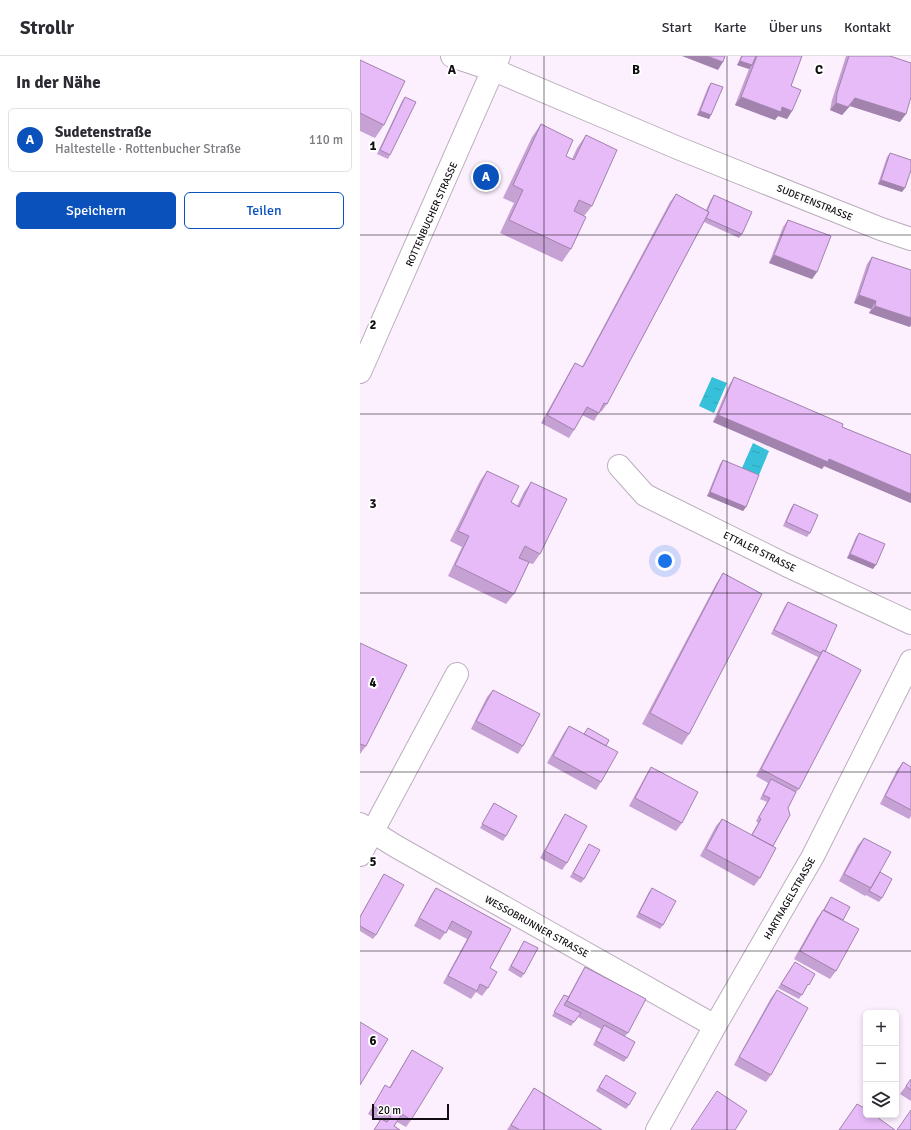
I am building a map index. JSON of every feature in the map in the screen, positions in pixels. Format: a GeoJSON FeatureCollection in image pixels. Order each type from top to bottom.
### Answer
{"type":"FeatureCollection","features":[{"type":"Feature","properties":{"kind":"street","name":"SUDETENSTRASSE"},"geometry":{"type":"LineString","coordinates":[[452,56],[497,63],[678,148],[911,240]]}},
{"type":"Feature","properties":{"kind":"street","name":"ROTTENBUCHER STRASSE"},"geometry":{"type":"LineString","coordinates":[[360,372],[497,63]]}},
{"type":"Feature","properties":{"kind":"street","name":"ETTALER STRASSE"},"geometry":{"type":"LineString","coordinates":[[619,466],[645,495],[786,565],[911,623]]}},
{"type":"Feature","properties":{"kind":"street","name":"HARTNAGELSTRASSE"},"geometry":{"type":"LineString","coordinates":[[657,1130],[813,856],[911,661]]}},
{"type":"Feature","properties":{"kind":"street"},"geometry":{"type":"LineString","coordinates":[[360,855],[366,828],[457,674]]}},
{"type":"Feature","properties":{"kind":"street","name":"WESSOBRUNNER STRASSE"},"geometry":{"type":"LineString","coordinates":[[366,828],[397,847],[715,1026]]}},
{"type":"Feature","properties":{"kind":"water"},"geometry":{"type":"Polygon","coordinates":[[[712,377],[727,383],[714,413],[699,406],[712,377]]]}},
{"type":"Feature","properties":{"kind":"water"},"geometry":{"type":"Polygon","coordinates":[[[753,443],[769,451],[759,475],[742,468],[753,443]]]}},
{"type":"Feature","properties":{"kind":"building"},"geometry":{"type":"Polygon","coordinates":[[[707,56],[725,56],[723,62],[707,56]]]}},
{"type":"Feature","properties":{"kind":"building"},"geometry":{"type":"Polygon","coordinates":[[[742,56],[756,56],[752,65],[740,61],[742,56]]]}},
{"type":"Feature","properties":{"kind":"building"},"geometry":{"type":"Polygon","coordinates":[[[757,56],[802,56],[791,86],[801,90],[792,111],[782,107],[781,112],[741,97],[757,56]]]}},
{"type":"Feature","properties":{"kind":"building"},"geometry":{"type":"Polygon","coordinates":[[[849,56],[890,56],[911,63],[911,97],[906,114],[855,98],[848,107],[836,103],[837,93],[849,56]]]}},
{"type":"Feature","properties":{"kind":"building"},"geometry":{"type":"Polygon","coordinates":[[[360,60],[405,81],[384,125],[360,113],[360,60]]]}},
{"type":"Feature","properties":{"kind":"building"},"geometry":{"type":"Polygon","coordinates":[[[711,83],[723,87],[711,115],[700,111],[711,83]]]}},
{"type":"Feature","properties":{"kind":"building"},"geometry":{"type":"Polygon","coordinates":[[[405,97],[416,102],[390,155],[380,150],[405,97]]]}},
{"type":"Feature","properties":{"kind":"building"},"geometry":{"type":"Polygon","coordinates":[[[541,124],[573,140],[566,156],[574,160],[586,135],[617,150],[592,206],[579,200],[574,211],[586,217],[571,249],[509,220],[523,190],[513,185],[541,124]]]}},
{"type":"Feature","properties":{"kind":"building"},"geometry":{"type":"Polygon","coordinates":[[[890,153],[911,160],[911,170],[905,188],[881,180],[890,153]]]}},
{"type":"Feature","properties":{"kind":"building"},"geometry":{"type":"Polygon","coordinates":[[[676,194],[709,212],[607,404],[604,403],[599,413],[587,407],[574,430],[547,415],[575,363],[583,367],[676,194]]]}},
{"type":"Feature","properties":{"kind":"building"},"geometry":{"type":"Polygon","coordinates":[[[714,195],[752,212],[742,234],[706,218],[709,212],[707,211],[714,195]]]}},
{"type":"Feature","properties":{"kind":"building"},"geometry":{"type":"Polygon","coordinates":[[[788,220],[831,236],[817,272],[774,255],[788,220]]]}},
{"type":"Feature","properties":{"kind":"building"},"geometry":{"type":"Polygon","coordinates":[[[872,257],[911,270],[911,318],[875,306],[876,301],[859,295],[872,257]]]}},
{"type":"Feature","properties":{"kind":"building"},"geometry":{"type":"Polygon","coordinates":[[[734,377],[843,424],[842,427],[911,455],[911,494],[829,459],[828,462],[718,415],[734,377]]]}},
{"type":"Feature","properties":{"kind":"building"},"geometry":{"type":"Polygon","coordinates":[[[723,460],[759,475],[746,507],[710,492],[723,460]]]}},
{"type":"Feature","properties":{"kind":"building"},"geometry":{"type":"Polygon","coordinates":[[[487,471],[519,486],[511,502],[519,507],[531,482],[567,499],[540,554],[525,546],[519,558],[529,562],[514,594],[455,565],[469,536],[458,531],[487,471]]]}},
{"type":"Feature","properties":{"kind":"building"},"geometry":{"type":"Polygon","coordinates":[[[794,504],[818,515],[810,533],[786,522],[794,504]]]}},
{"type":"Feature","properties":{"kind":"building"},"geometry":{"type":"Polygon","coordinates":[[[859,533],[885,544],[876,565],[850,554],[859,533]]]}},
{"type":"Feature","properties":{"kind":"building"},"geometry":{"type":"Polygon","coordinates":[[[723,573],[762,594],[689,734],[650,713],[723,573]]]}},
{"type":"Feature","properties":{"kind":"building"},"geometry":{"type":"Polygon","coordinates":[[[788,602],[837,625],[825,652],[823,650],[821,653],[774,630],[788,602]]]}},
{"type":"Feature","properties":{"kind":"building"},"geometry":{"type":"Polygon","coordinates":[[[360,643],[407,665],[366,746],[360,744],[360,643]]]}},
{"type":"Feature","properties":{"kind":"building"},"geometry":{"type":"Polygon","coordinates":[[[823,650],[861,670],[799,789],[761,769],[823,650]]]}},
{"type":"Feature","properties":{"kind":"building"},"geometry":{"type":"Polygon","coordinates":[[[493,690],[540,714],[523,746],[476,721],[493,690]]]}},
{"type":"Feature","properties":{"kind":"building"},"geometry":{"type":"Polygon","coordinates":[[[569,726],[618,752],[601,782],[553,756],[569,726]]]}},
{"type":"Feature","properties":{"kind":"building"},"geometry":{"type":"Polygon","coordinates":[[[588,728],[609,740],[606,746],[584,734],[588,728]]]}},
{"type":"Feature","properties":{"kind":"building"},"geometry":{"type":"Polygon","coordinates":[[[903,762],[911,767],[911,810],[885,796],[903,762]]]}},
{"type":"Feature","properties":{"kind":"building"},"geometry":{"type":"Polygon","coordinates":[[[651,767],[698,792],[682,823],[635,798],[651,767]]]}},
{"type":"Feature","properties":{"kind":"building"},"geometry":{"type":"Polygon","coordinates":[[[771,779],[796,792],[788,808],[790,815],[773,846],[752,835],[761,819],[759,817],[770,798],[763,795],[771,779]]]}},
{"type":"Feature","properties":{"kind":"building"},"geometry":{"type":"Polygon","coordinates":[[[494,803],[517,816],[506,836],[482,824],[494,803]]]}},
{"type":"Feature","properties":{"kind":"building"},"geometry":{"type":"Polygon","coordinates":[[[565,814],[587,826],[567,863],[545,851],[565,814]]]}},
{"type":"Feature","properties":{"kind":"building"},"geometry":{"type":"Polygon","coordinates":[[[722,819],[776,848],[760,878],[706,849],[722,819]]]}},
{"type":"Feature","properties":{"kind":"building"},"geometry":{"type":"Polygon","coordinates":[[[864,838],[891,852],[871,888],[844,874],[864,838]]]}},
{"type":"Feature","properties":{"kind":"building"},"geometry":{"type":"Polygon","coordinates":[[[589,844],[600,850],[584,879],[573,873],[589,844]]]}},
{"type":"Feature","properties":{"kind":"building"},"geometry":{"type":"Polygon","coordinates":[[[880,872],[892,879],[882,898],[869,891],[880,872]]]}},
{"type":"Feature","properties":{"kind":"building"},"geometry":{"type":"Polygon","coordinates":[[[384,874],[404,885],[376,935],[360,926],[360,917],[384,874]]]}},
{"type":"Feature","properties":{"kind":"building"},"geometry":{"type":"Polygon","coordinates":[[[436,888],[511,929],[490,968],[497,972],[488,988],[480,984],[477,991],[448,976],[472,932],[452,921],[446,933],[419,918],[436,888]]]}},
{"type":"Feature","properties":{"kind":"building"},"geometry":{"type":"Polygon","coordinates":[[[652,888],[676,901],[663,925],[639,913],[652,888]]]}},
{"type":"Feature","properties":{"kind":"building"},"geometry":{"type":"Polygon","coordinates":[[[831,897],[850,907],[843,920],[824,910],[831,897]]]}},
{"type":"Feature","properties":{"kind":"building"},"geometry":{"type":"Polygon","coordinates":[[[823,910],[859,929],[836,971],[800,951],[823,910]]]}},
{"type":"Feature","properties":{"kind":"building"},"geometry":{"type":"Polygon","coordinates":[[[524,941],[538,948],[524,974],[511,966],[524,941]]]}},
{"type":"Feature","properties":{"kind":"building"},"geometry":{"type":"Polygon","coordinates":[[[795,962],[815,974],[802,995],[781,984],[795,962]]]}},
{"type":"Feature","properties":{"kind":"building"},"geometry":{"type":"Polygon","coordinates":[[[585,967],[646,999],[628,1033],[567,1001],[585,967]]]}},
{"type":"Feature","properties":{"kind":"building"},"geometry":{"type":"Polygon","coordinates":[[[777,990],[808,1008],[771,1075],[739,1057],[777,990]]]}},
{"type":"Feature","properties":{"kind":"building"},"geometry":{"type":"Polygon","coordinates":[[[564,995],[569,997],[564,1005],[581,1013],[574,1022],[554,1012],[564,995]]]}},
{"type":"Feature","properties":{"kind":"building"},"geometry":{"type":"Polygon","coordinates":[[[360,1022],[388,1039],[360,1085],[360,1022]]]}},
{"type":"Feature","properties":{"kind":"building"},"geometry":{"type":"Polygon","coordinates":[[[604,1025],[635,1042],[627,1058],[596,1041],[604,1025]]]}},
{"type":"Feature","properties":{"kind":"building"},"geometry":{"type":"Polygon","coordinates":[[[412,1050],[443,1068],[411,1120],[402,1114],[394,1126],[400,1130],[374,1130],[381,1119],[387,1122],[391,1117],[373,1106],[385,1085],[390,1088],[412,1050]]]}},
{"type":"Feature","properties":{"kind":"building"},"geometry":{"type":"Polygon","coordinates":[[[606,1075],[636,1093],[629,1105],[599,1087],[606,1075]]]}},
{"type":"Feature","properties":{"kind":"building"},"geometry":{"type":"Polygon","coordinates":[[[911,1079],[911,1090],[906,1086],[911,1079]]]}},
{"type":"Feature","properties":{"kind":"building"},"geometry":{"type":"Polygon","coordinates":[[[534,1088],[602,1130],[520,1130],[511,1125],[534,1088]]]}},
{"type":"Feature","properties":{"kind":"building"},"geometry":{"type":"Polygon","coordinates":[[[717,1091],[747,1111],[735,1130],[691,1130],[717,1091]]]}},
{"type":"Feature","properties":{"kind":"building"},"geometry":{"type":"Polygon","coordinates":[[[857,1104],[863,1107],[863,1118],[878,1118],[895,1130],[839,1130],[857,1104]]]}},
{"type":"Feature","properties":{"kind":"building"},"geometry":{"type":"Polygon","coordinates":[[[911,1110],[911,1130],[897,1130],[911,1110]]]}},
{"type":"Feature","properties":{"kind":"place","name":"Sudetenstraße"},"geometry":{"type":"Point","coordinates":[486,177]}}]}
